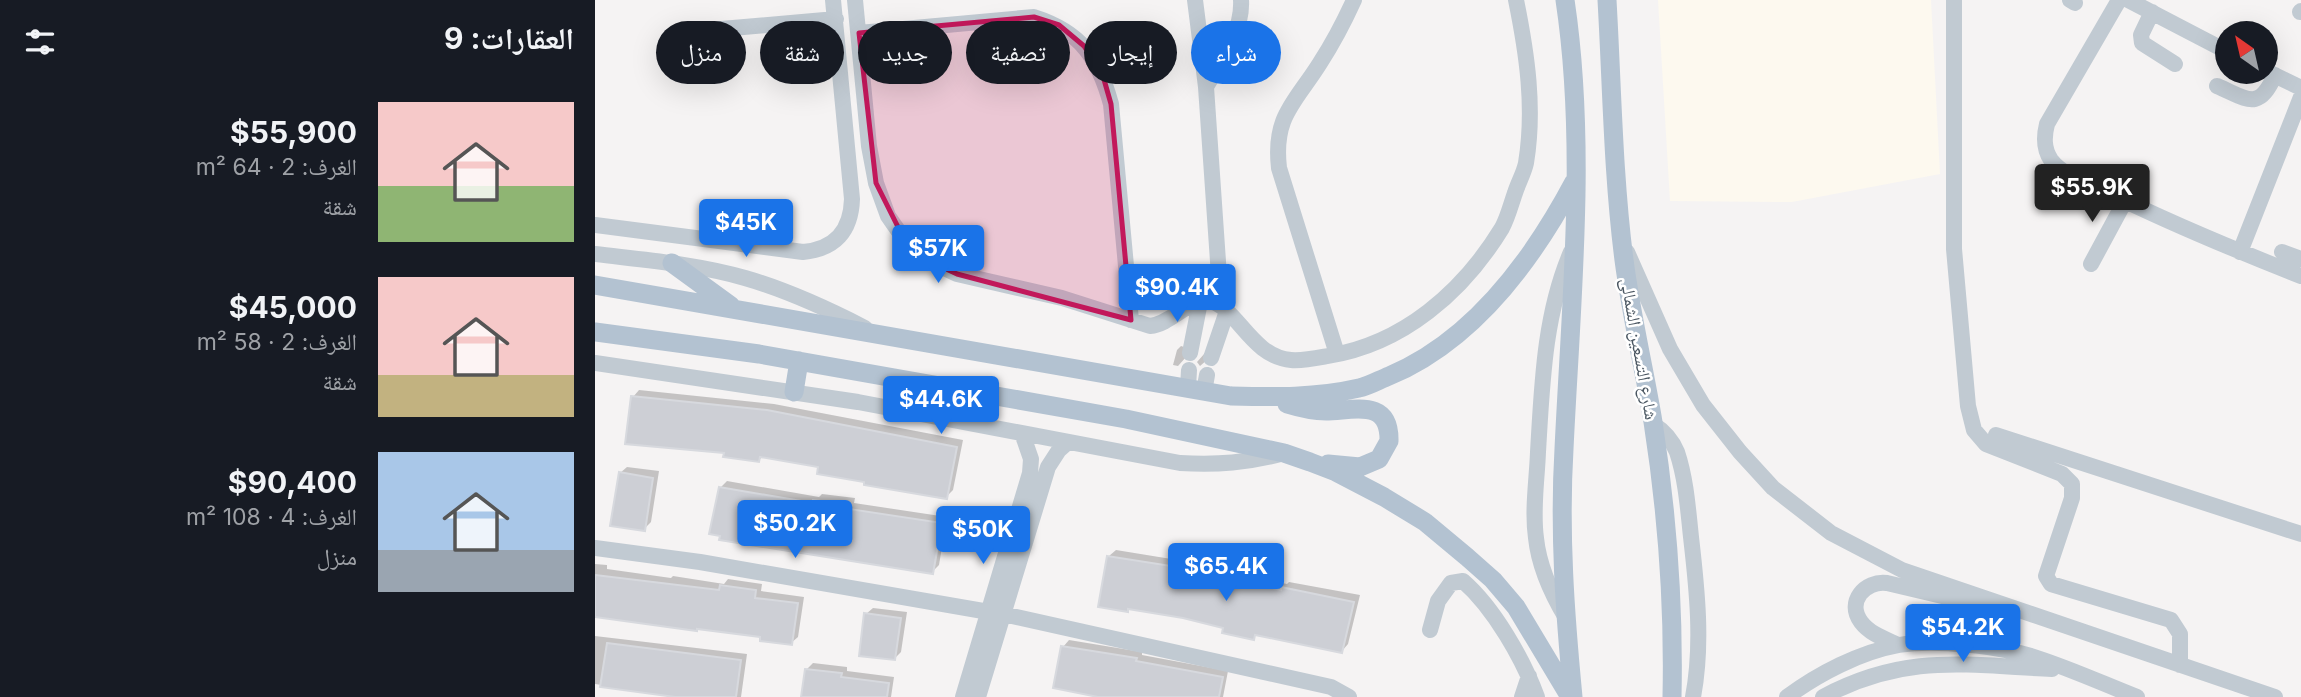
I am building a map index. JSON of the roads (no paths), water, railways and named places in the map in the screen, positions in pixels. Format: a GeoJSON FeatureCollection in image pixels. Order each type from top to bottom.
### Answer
{"type":"FeatureCollection","features":[{"type":"Feature","properties":{"kind":"main road"},"geometry":{"type":"LineString","coordinates":[[1565,0],[1576,105],[1574,247],[1563,468],[1566,618],[1572,697]]}},
{"type":"Feature","properties":{"kind":"main road","name":"شارع التسعين الشمالى"},"geometry":{"type":"LineString","coordinates":[[1607,0],[1616,185],[1622,240],[1653,424],[1672,624],[1672,697]]}},
{"type":"Feature","properties":{"kind":"main road"},"geometry":{"type":"LineString","coordinates":[[595,285],[876,334],[1200,376],[1231,396],[1312,396],[1361,388],[1409,368],[1449,342],[1490,302],[1522,265],[1550,225],[1574,182]]}},
{"type":"Feature","properties":{"kind":"main road"},"geometry":{"type":"LineString","coordinates":[[672,263],[735,308]]}},
{"type":"Feature","properties":{"kind":"main road"},"geometry":{"type":"LineString","coordinates":[[595,332],[799,361],[1126,419],[1284,453],[1310,462],[1384,497],[1425,523],[1475,564],[1516,607],[1572,697]]}},
{"type":"Feature","properties":{"kind":"main road"},"geometry":{"type":"LineString","coordinates":[[794,392],[799,361]]}},
{"type":"Feature","properties":{"kind":"main road"},"geometry":{"type":"LineString","coordinates":[[1272,397],[1308,410],[1367,408],[1380,415],[1387,427],[1387,447],[1373,463],[1360,467],[1310,462]]}},
{"type":"Feature","properties":{"kind":"street"},"geometry":{"type":"LineString","coordinates":[[595,225],[803,253],[816,251],[839,238],[852,213],[852,199],[834,0]]}},
{"type":"Feature","properties":{"kind":"street"},"geometry":{"type":"LineString","coordinates":[[855,0],[858,25]]}},
{"type":"Feature","properties":{"kind":"street"},"geometry":{"type":"LineString","coordinates":[[1195,0],[1206,87],[1224,308],[1200,376]]}},
{"type":"Feature","properties":{"kind":"street"},"geometry":{"type":"LineString","coordinates":[[1206,87],[1227,51],[1239,21],[1241,0]]}},
{"type":"Feature","properties":{"kind":"street"},"geometry":{"type":"LineString","coordinates":[[1337,354],[1279,168],[1278,144],[1287,110],[1319,65],[1354,0]]}},
{"type":"Feature","properties":{"kind":"street"},"geometry":{"type":"LineString","coordinates":[[864,84],[869,146],[876,183],[888,216],[904,239],[927,260],[957,274],[1062,298],[1142,324],[1158,325],[1200,302],[1211,302],[1224,308],[1262,349],[1274,356],[1291,360],[1337,354],[1380,342],[1419,320],[1458,286],[1502,226],[1525,165],[1531,93],[1516,0]]}},
{"type":"Feature","properties":{"kind":"street"},"geometry":{"type":"LineString","coordinates":[[1954,0],[1954,249],[1968,405],[1974,430],[1986,444],[2062,474],[2072,484],[2072,498],[2046,576],[2047,581],[2171,620],[2180,634],[2180,665]]}},
{"type":"Feature","properties":{"kind":"street"},"geometry":{"type":"LineString","coordinates":[[2119,0],[2047,124],[2044,136],[2052,161],[2061,170],[2125,201],[2301,276]]}},
{"type":"Feature","properties":{"kind":"street"},"geometry":{"type":"LineString","coordinates":[[2128,0],[2215,44]]}},
{"type":"Feature","properties":{"kind":"street"},"geometry":{"type":"LineString","coordinates":[[2152,12],[2141,35],[2142,43],[2175,64]]}},
{"type":"Feature","properties":{"kind":"street"},"geometry":{"type":"LineString","coordinates":[[952,24],[1034,17],[1059,25],[1084,46],[1103,76],[1111,104],[1131,320]]}},
{"type":"Feature","properties":{"kind":"street"},"geometry":{"type":"LineString","coordinates":[[746,27],[836,19]]}},
{"type":"Feature","properties":{"kind":"street"},"geometry":{"type":"LineString","coordinates":[[2279,77],[2301,88]]}},
{"type":"Feature","properties":{"kind":"street"},"geometry":{"type":"LineString","coordinates":[[2217,86],[2246,99],[2256,99],[2267,92],[2269,84]]}},
{"type":"Feature","properties":{"kind":"street"},"geometry":{"type":"LineString","coordinates":[[2240,252],[2301,97]]}},
{"type":"Feature","properties":{"kind":"street"},"geometry":{"type":"LineString","coordinates":[[2091,264],[2125,201]]}},
{"type":"Feature","properties":{"kind":"street"},"geometry":{"type":"LineString","coordinates":[[1622,240],[1670,349],[1691,387],[1740,452],[1773,488],[1831,533],[1902,570],[2274,697]]}},
{"type":"Feature","properties":{"kind":"street"},"geometry":{"type":"LineString","coordinates":[[1566,618],[1549,587],[1535,535],[1536,489],[1550,321],[1559,283],[1574,247]]}},
{"type":"Feature","properties":{"kind":"street"},"geometry":{"type":"LineString","coordinates":[[2282,252],[2301,259]]}},
{"type":"Feature","properties":{"kind":"street"},"geometry":{"type":"LineString","coordinates":[[595,254],[672,263],[743,277],[811,301],[876,334]]}},
{"type":"Feature","properties":{"kind":"street"},"geometry":{"type":"LineString","coordinates":[[1190,353],[1200,302]]}},
{"type":"Feature","properties":{"kind":"street"},"geometry":{"type":"LineString","coordinates":[[595,363],[858,402],[1180,463],[1217,465],[1254,462],[1284,453]]}},
{"type":"Feature","properties":{"kind":"street"},"geometry":{"type":"LineString","coordinates":[[1653,424],[1671,441],[1677,452],[1689,517],[1697,608],[1697,663],[1693,697]]}},
{"type":"Feature","properties":{"kind":"street"},"geometry":{"type":"LineString","coordinates":[[978,697],[1030,473],[1031,459],[1022,433]]}},
{"type":"Feature","properties":{"kind":"street"},"geometry":{"type":"LineString","coordinates":[[1996,435],[2301,534]]}},
{"type":"Feature","properties":{"kind":"street"},"geometry":{"type":"LineString","coordinates":[[963,697],[1048,467],[1059,450],[1069,442]]}},
{"type":"Feature","properties":{"kind":"street"},"geometry":{"type":"LineString","coordinates":[[595,548],[700,562],[996,613],[1331,687],[1349,697]]}},
{"type":"Feature","properties":{"kind":"street"},"geometry":{"type":"LineString","coordinates":[[1430,630],[1441,596],[1451,583],[1462,581],[1504,632],[1529,676],[1537,697]]}},
{"type":"Feature","properties":{"kind":"street"},"geometry":{"type":"LineString","coordinates":[[1898,645],[1870,631],[1857,615],[1858,597],[1873,583],[1887,583],[1966,603],[2000,604]]}},
{"type":"Feature","properties":{"kind":"street"},"geometry":{"type":"LineString","coordinates":[[1787,697],[1842,666],[1898,645],[1937,644],[1986,647],[2037,658],[2137,697]]}},
{"type":"Feature","properties":{"kind":"street"},"geometry":{"type":"LineString","coordinates":[[1823,697],[1878,674],[1926,665],[1974,663],[2064,669]]}},
{"type":"Feature","properties":{"kind":"street"},"geometry":{"type":"LineString","coordinates":[[1522,697],[1529,676]]}}]}
